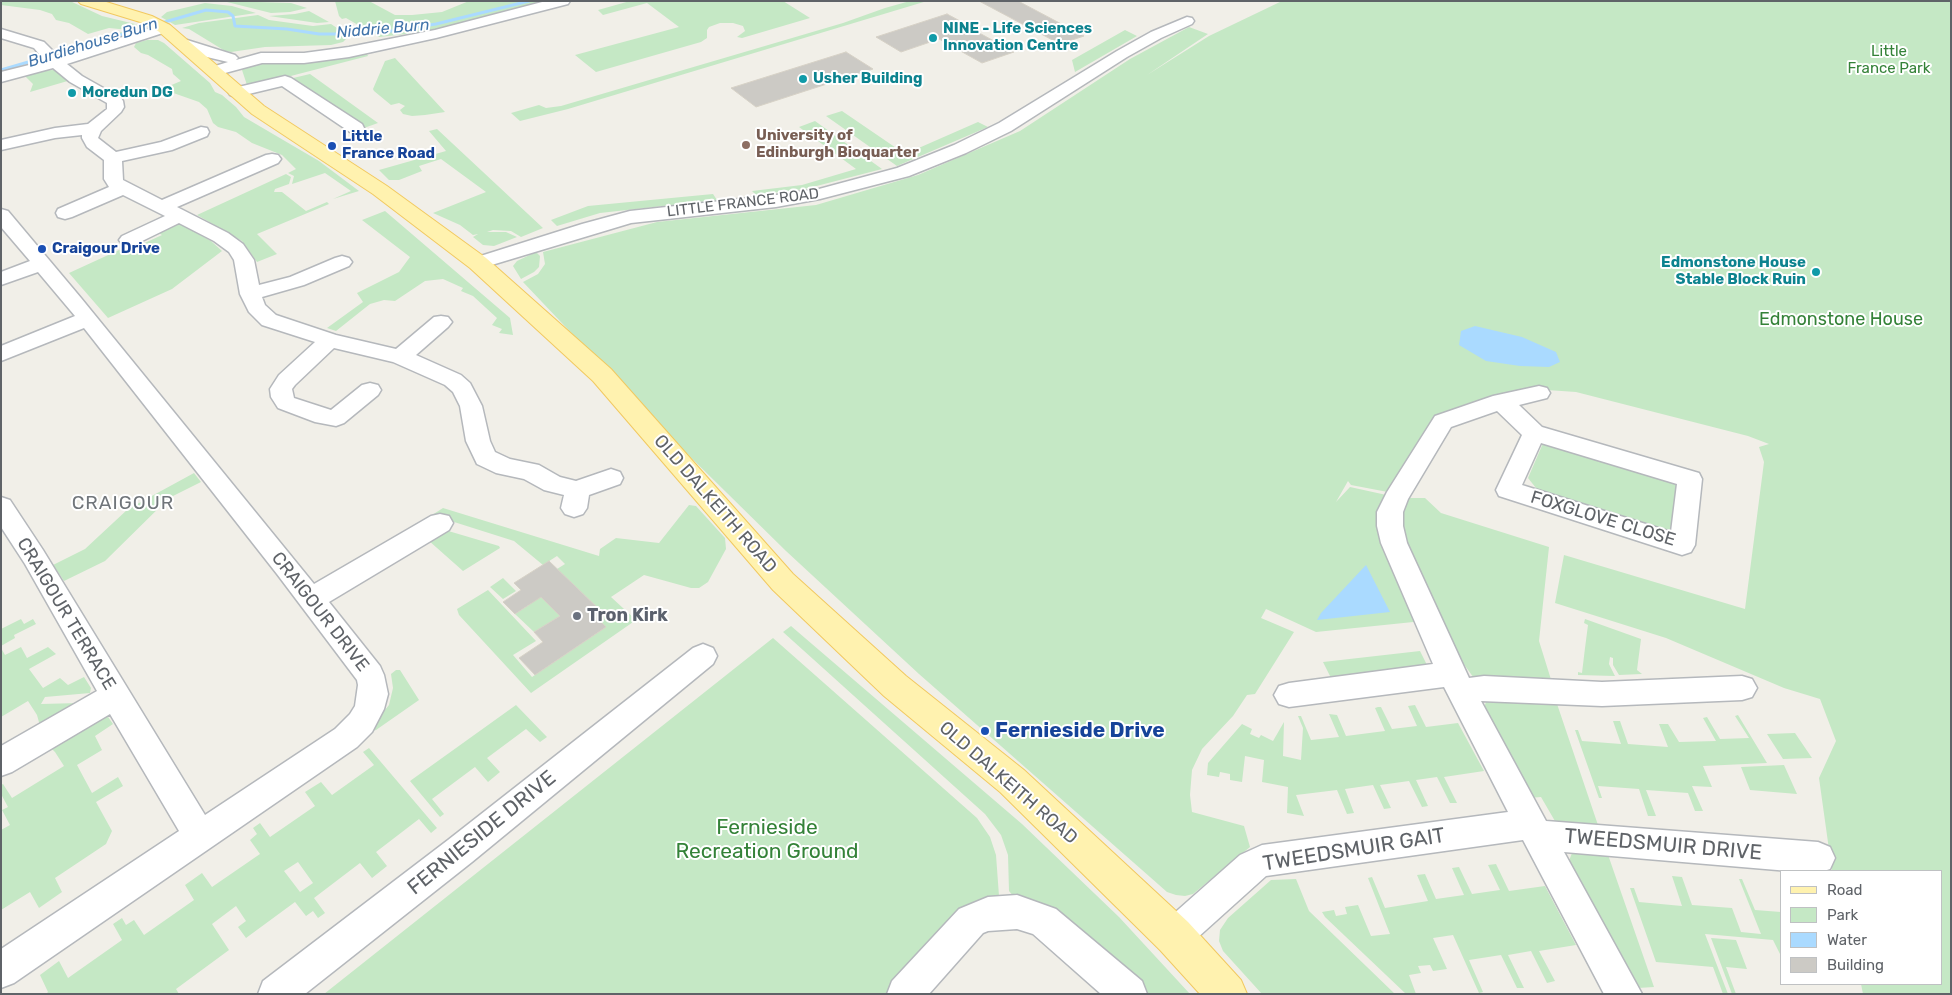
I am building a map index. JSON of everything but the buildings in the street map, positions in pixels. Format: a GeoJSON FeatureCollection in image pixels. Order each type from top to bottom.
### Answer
{"type":"FeatureCollection","features":[{"type":"Feature","properties":{"kind":"main road","name":"OLD DALKEITH ROAD"},"geometry":{"type":"LineString","coordinates":[[86,1],[160,26],[210,67],[236,92],[283,128],[380,190],[478,263],[602,375],[784,582],[895,686],[1012,781],[1174,936],[1227,994]]}},
{"type":"Feature","properties":{"kind":"street"},"geometry":{"type":"LineString","coordinates":[[210,67],[261,58],[333,55],[391,43],[563,1]]}},
{"type":"Feature","properties":{"kind":"street","name":"LITTLE FRANCE ROAD"},"geometry":{"type":"LineString","coordinates":[[478,263],[560,236],[630,217],[776,201],[820,194],[875,181],[903,172],[960,149],[1005,127],[1156,34],[1187,21]]}},
{"type":"Feature","properties":{"kind":"street"},"geometry":{"type":"LineString","coordinates":[[1,76],[51,58],[160,26]]}},
{"type":"Feature","properties":{"kind":"street"},"geometry":{"type":"LineString","coordinates":[[1,33],[39,45],[51,58],[89,88],[115,101],[116,107],[113,112],[93,129],[90,138],[93,143],[113,158],[166,146],[201,132]]}},
{"type":"Feature","properties":{"kind":"street","name":"OLD DALKEITH ROAD"},"geometry":{"type":"LineString","coordinates":[[182,43],[212,54],[230,58]]}},
{"type":"Feature","properties":{"kind":"street"},"geometry":{"type":"LineString","coordinates":[[210,67],[230,58],[260,52],[310,52],[391,43]]}},
{"type":"Feature","properties":{"kind":"street"},"geometry":{"type":"LineString","coordinates":[[236,92],[285,81],[356,128]]}},
{"type":"Feature","properties":{"kind":"street"},"geometry":{"type":"LineString","coordinates":[[1,145],[47,134],[93,129]]}},
{"type":"Feature","properties":{"kind":"street"},"geometry":{"type":"LineString","coordinates":[[113,158],[113,179],[123,188],[221,237],[236,248],[244,260],[250,294],[256,308],[269,320],[330,340],[400,357],[453,380],[462,388],[471,406],[478,441],[486,458],[504,467],[530,471],[576,499],[611,478]]}},
{"type":"Feature","properties":{"kind":"street"},"geometry":{"type":"LineString","coordinates":[[129,240],[170,212],[272,159]]}},
{"type":"Feature","properties":{"kind":"street"},"geometry":{"type":"LineString","coordinates":[[65,214],[123,188]]}},
{"type":"Feature","properties":{"kind":"street","name":"CRAIGOUR DRIVE"},"geometry":{"type":"LineString","coordinates":[[1,215],[9,238],[41,264],[87,319],[370,674],[373,685],[369,709],[356,730],[346,738],[1,970]]}},
{"type":"Feature","properties":{"kind":"street","name":"LITTLE FRANCE ROAD"},"geometry":{"type":"LineString","coordinates":[[504,286],[503,271],[507,262],[560,236]]}},
{"type":"Feature","properties":{"kind":"street"},"geometry":{"type":"LineString","coordinates":[[250,294],[298,281],[342,262]]}},
{"type":"Feature","properties":{"kind":"street"},"geometry":{"type":"LineString","coordinates":[[1,279],[41,264]]}},
{"type":"Feature","properties":{"kind":"street"},"geometry":{"type":"LineString","coordinates":[[1,354],[87,319]]}},
{"type":"Feature","properties":{"kind":"street"},"geometry":{"type":"LineString","coordinates":[[400,357],[440,322]]}},
{"type":"Feature","properties":{"kind":"street"},"geometry":{"type":"LineString","coordinates":[[330,340],[287,380],[281,389],[282,397],[286,403],[335,423],[370,390]]}},
{"type":"Feature","properties":{"kind":"street","name":"TWEEDSMUIR DRIVE"},"geometry":{"type":"LineString","coordinates":[[1539,393],[1501,401],[1443,422],[1396,498],[1390,512],[1390,526],[1394,543],[1457,683],[1624,994]]}},
{"type":"Feature","properties":{"kind":"street","name":"FOXGLOVE CLOSE"},"geometry":{"type":"LineString","coordinates":[[1501,401],[1534,433],[1690,478],[1682,545],[1508,490],[1534,433]]}},
{"type":"Feature","properties":{"kind":"street","name":"CRAIGOUR TERRACE"},"geometry":{"type":"LineString","coordinates":[[5,520],[200,836]]}},
{"type":"Feature","properties":{"kind":"street"},"geometry":{"type":"LineString","coordinates":[[311,600],[440,523]]}},
{"type":"Feature","properties":{"kind":"street","name":"FERNIESIDE DRIVE"},"geometry":{"type":"LineString","coordinates":[[276,994],[460,851],[689,663]]}},
{"type":"Feature","properties":{"kind":"street"},"geometry":{"type":"LineString","coordinates":[[1289,695],[1457,683],[1484,688],[1602,694],[1742,688]]}},
{"type":"Feature","properties":{"kind":"street","name":"CRAIGOUR TERRACE"},"geometry":{"type":"LineString","coordinates":[[1,762],[115,696]]}},
{"type":"Feature","properties":{"kind":"street","name":"TWEEDSMUIR GAIT"},"geometry":{"type":"LineString","coordinates":[[1174,936],[1252,866],[1262,861],[1534,829]]}},
{"type":"Feature","properties":{"kind":"street","name":"TWEEDSMUIR DRIVE"},"geometry":{"type":"LineString","coordinates":[[1534,829],[1818,858]]}},
{"type":"Feature","properties":{"kind":"street"},"geometry":{"type":"LineString","coordinates":[[905,994],[972,921],[988,914],[1004,912],[1017,912],[1044,921],[1129,994]]}},
{"type":"Feature","properties":{"kind":"green space"},"geometry":{"type":"Polygon","coordinates":[[[1,1],[70,1],[102,16],[135,24],[146,30],[75,52],[64,53],[59,50],[129,30],[109,28],[88,34],[69,23],[56,20],[52,14],[40,10],[1,5],[1,1]]]}},
{"type":"Feature","properties":{"kind":"green space"},"geometry":{"type":"Polygon","coordinates":[[[223,1],[291,3],[307,8],[290,12],[271,13],[223,1]]]}},
{"type":"Feature","properties":{"kind":"green space"},"geometry":{"type":"Polygon","coordinates":[[[335,1],[369,1],[395,15],[412,15],[442,12],[469,1],[546,1],[424,32],[379,37],[346,18],[342,19],[339,16],[335,1]]]}},
{"type":"Feature","properties":{"kind":"green space"},"geometry":{"type":"Polygon","coordinates":[[[630,1],[783,1],[810,18],[742,38],[737,37],[745,31],[743,26],[733,23],[720,23],[709,27],[707,38],[701,42],[596,72],[575,55],[679,27],[647,3],[603,15],[598,10],[630,1]]]}},
{"type":"Feature","properties":{"kind":"green space"},"geometry":{"type":"Polygon","coordinates":[[[910,1],[927,1],[568,109],[520,121],[511,113],[539,105],[546,108],[561,106],[843,23],[910,1]]]}},
{"type":"Feature","properties":{"kind":"green space"},"geometry":{"type":"Polygon","coordinates":[[[1282,1],[1951,1],[1951,994],[1863,994],[1861,985],[1942,985],[1942,870],[1832,870],[1819,778],[1836,741],[1820,699],[1784,688],[1666,638],[1555,603],[1564,555],[1745,609],[1764,462],[1759,447],[1769,444],[1748,436],[1576,392],[1532,389],[1466,404],[1439,420],[1393,493],[1351,485],[1348,481],[1336,502],[1350,487],[1391,496],[1423,621],[1316,632],[1266,609],[1261,618],[1294,632],[1255,694],[1247,695],[1233,716],[1202,749],[1192,770],[1190,795],[1192,812],[1244,826],[1250,847],[1193,894],[1185,896],[1176,895],[1167,892],[919,674],[786,551],[669,436],[523,282],[538,274],[545,264],[543,252],[657,222],[816,205],[918,175],[1020,131],[1130,59],[1189,27],[1208,34],[1147,75],[1209,36],[1282,1]]]}},
{"type":"Feature","properties":{"kind":"green space"},"geometry":{"type":"Polygon","coordinates":[[[205,3],[232,6],[256,13],[175,25],[161,17],[167,12],[205,3]]]}},
{"type":"Feature","properties":{"kind":"green space"},"geometry":{"type":"Polygon","coordinates":[[[309,11],[329,22],[317,23],[269,16],[295,14],[309,11]]]}},
{"type":"Feature","properties":{"kind":"green space"},"geometry":{"type":"Polygon","coordinates":[[[258,15],[269,20],[313,26],[331,24],[349,36],[343,42],[331,45],[265,47],[231,52],[225,51],[189,29],[182,28],[199,23],[258,15]]]}},
{"type":"Feature","properties":{"kind":"green space"},"geometry":{"type":"Polygon","coordinates":[[[1125,30],[1137,36],[1075,72],[1072,60],[1125,30]]]}},
{"type":"Feature","properties":{"kind":"green space"},"geometry":{"type":"Polygon","coordinates":[[[158,40],[164,43],[210,83],[215,92],[222,95],[236,107],[244,117],[319,161],[359,191],[333,199],[351,191],[325,173],[292,184],[294,176],[288,173],[296,169],[282,155],[252,143],[236,132],[218,127],[213,123],[207,109],[199,102],[162,89],[181,81],[173,74],[172,69],[141,53],[134,47],[136,43],[158,40]]]}},
{"type":"Feature","properties":{"kind":"green space"},"geometry":{"type":"Polygon","coordinates":[[[366,52],[368,56],[283,78],[247,85],[242,70],[250,64],[366,52]]]}},
{"type":"Feature","properties":{"kind":"green space"},"geometry":{"type":"Polygon","coordinates":[[[395,58],[445,112],[412,116],[403,114],[400,110],[405,106],[399,103],[391,105],[374,91],[373,89],[385,61],[395,58]]]}},
{"type":"Feature","properties":{"kind":"green space"},"geometry":{"type":"Polygon","coordinates":[[[54,70],[61,72],[71,80],[30,92],[33,84],[24,75],[30,71],[54,70]]]}},
{"type":"Feature","properties":{"kind":"green space"},"geometry":{"type":"Polygon","coordinates":[[[310,74],[378,123],[364,128],[289,79],[310,74]]]}},
{"type":"Feature","properties":{"kind":"green space"},"geometry":{"type":"Polygon","coordinates":[[[842,111],[905,154],[978,122],[988,127],[897,166],[826,116],[842,111]]]}},
{"type":"Feature","properties":{"kind":"green space"},"geometry":{"type":"Polygon","coordinates":[[[815,121],[882,169],[805,189],[756,195],[752,191],[802,185],[856,169],[799,127],[815,121]]]}},
{"type":"Feature","properties":{"kind":"green space"},"geometry":{"type":"Polygon","coordinates":[[[437,129],[543,228],[521,237],[511,231],[493,230],[487,232],[506,232],[517,237],[494,246],[483,245],[473,237],[478,234],[473,235],[460,225],[433,213],[486,192],[441,159],[419,166],[422,171],[399,180],[389,180],[379,170],[446,151],[429,131],[437,129]]]}},
{"type":"Feature","properties":{"kind":"green space"},"geometry":{"type":"Polygon","coordinates":[[[286,174],[291,177],[289,184],[275,189],[274,192],[282,192],[306,211],[327,202],[329,204],[257,234],[277,254],[257,262],[242,241],[197,215],[286,174]]]}},
{"type":"Feature","properties":{"kind":"green space"},"geometry":{"type":"Polygon","coordinates":[[[713,194],[717,200],[600,213],[557,226],[551,220],[588,206],[713,194]]]}},
{"type":"Feature","properties":{"kind":"green space"},"geometry":{"type":"Polygon","coordinates":[[[385,211],[510,318],[513,335],[499,333],[502,329],[492,325],[497,318],[473,296],[461,291],[463,288],[443,279],[425,281],[395,301],[384,300],[370,304],[336,331],[327,328],[363,302],[357,293],[399,272],[410,257],[362,220],[385,211]]]}},
{"type":"Feature","properties":{"kind":"green space"},"geometry":{"type":"Polygon","coordinates":[[[181,224],[211,241],[222,251],[172,289],[108,318],[69,273],[130,245],[136,247],[162,235],[157,232],[171,225],[181,224]]]}},
{"type":"Feature","properties":{"kind":"green space"},"geometry":{"type":"Polygon","coordinates":[[[536,252],[540,256],[539,267],[521,279],[513,266],[517,261],[536,252]]]}},
{"type":"Feature","properties":{"kind":"green space"},"geometry":{"type":"Polygon","coordinates":[[[1544,441],[1680,480],[1673,533],[1540,493],[1528,478],[1544,441]]]}},
{"type":"Feature","properties":{"kind":"green space"},"geometry":{"type":"Polygon","coordinates":[[[194,473],[201,482],[169,498],[105,561],[64,581],[53,565],[85,549],[128,509],[194,473]]]}},
{"type":"Feature","properties":{"kind":"green space"},"geometry":{"type":"Polygon","coordinates":[[[1406,498],[1425,498],[1441,513],[1549,547],[1539,641],[1553,686],[1476,681],[1458,656],[1404,544],[1400,513],[1406,498]]]}},
{"type":"Feature","properties":{"kind":"green space"},"geometry":{"type":"Polygon","coordinates":[[[689,505],[696,506],[725,538],[726,549],[708,582],[699,588],[691,588],[644,575],[611,597],[636,620],[531,693],[459,615],[457,609],[488,590],[536,641],[513,655],[532,677],[606,627],[595,616],[601,611],[557,569],[565,564],[557,556],[543,565],[514,541],[432,515],[443,508],[599,556],[600,549],[616,538],[659,543],[689,505]]]}},
{"type":"Feature","properties":{"kind":"green space"},"geometry":{"type":"Polygon","coordinates":[[[445,530],[499,546],[500,548],[463,571],[428,540],[445,530]]]}},
{"type":"Feature","properties":{"kind":"green space"},"geometry":{"type":"Polygon","coordinates":[[[503,578],[516,591],[503,599],[490,587],[503,578]]]}},
{"type":"Feature","properties":{"kind":"green space"},"geometry":{"type":"Polygon","coordinates":[[[538,594],[560,616],[534,632],[515,614],[529,605],[538,594]]]}},
{"type":"Feature","properties":{"kind":"green space"},"geometry":{"type":"Polygon","coordinates":[[[21,619],[24,624],[33,619],[36,624],[14,635],[15,638],[1,646],[1,629],[21,619]]]}},
{"type":"Feature","properties":{"kind":"green space"},"geometry":{"type":"Polygon","coordinates":[[[1585,619],[1641,639],[1637,670],[1642,674],[1619,675],[1613,665],[1613,658],[1610,657],[1609,664],[1615,676],[1578,675],[1578,672],[1582,673],[1588,625],[1584,623],[1585,619]]]}},
{"type":"Feature","properties":{"kind":"green space"},"geometry":{"type":"Polygon","coordinates":[[[791,626],[1022,824],[1119,917],[1190,994],[1148,994],[1131,976],[1058,914],[1035,901],[1014,897],[1009,891],[1008,855],[1001,835],[985,814],[783,632],[791,626]]]}},
{"type":"Feature","properties":{"kind":"green space","name":"Fernieside Recreation Ground"},"geometry":{"type":"Polygon","coordinates":[[[773,638],[977,818],[990,837],[996,855],[999,896],[982,899],[970,907],[888,994],[324,994],[773,638]]]}},
{"type":"Feature","properties":{"kind":"green space"},"geometry":{"type":"Polygon","coordinates":[[[21,647],[27,658],[48,647],[56,654],[29,669],[43,688],[60,678],[68,685],[84,677],[91,688],[90,693],[45,697],[41,704],[80,703],[40,726],[37,715],[28,701],[1,717],[1,648],[5,655],[21,647]]]}},
{"type":"Feature","properties":{"kind":"green space"},"geometry":{"type":"Polygon","coordinates":[[[1420,651],[1429,669],[1332,680],[1323,662],[1420,651]]]}},
{"type":"Feature","properties":{"kind":"green space"},"geometry":{"type":"Polygon","coordinates":[[[396,670],[400,670],[419,700],[372,731],[370,728],[389,705],[393,688],[391,674],[396,670]]]}},
{"type":"Feature","properties":{"kind":"green space"},"geometry":{"type":"Polygon","coordinates":[[[1485,697],[1555,698],[1600,831],[1559,828],[1541,797],[1529,798],[1482,713],[1486,702],[1485,697]]]}},
{"type":"Feature","properties":{"kind":"green space"},"geometry":{"type":"Polygon","coordinates":[[[516,705],[547,737],[540,742],[526,729],[487,758],[500,772],[488,782],[475,767],[432,799],[444,814],[440,817],[410,781],[516,705]]]}},
{"type":"Feature","properties":{"kind":"green space"},"geometry":{"type":"Polygon","coordinates":[[[1415,705],[1426,727],[1458,723],[1484,771],[1444,777],[1457,803],[1450,803],[1437,777],[1416,780],[1428,806],[1422,807],[1409,781],[1380,785],[1391,808],[1384,809],[1373,785],[1345,789],[1354,813],[1347,814],[1337,790],[1296,795],[1304,816],[1287,813],[1288,787],[1262,782],[1264,760],[1245,756],[1242,782],[1230,780],[1230,774],[1220,772],[1219,777],[1207,775],[1208,763],[1242,724],[1252,729],[1250,734],[1259,738],[1261,735],[1273,741],[1284,722],[1283,756],[1301,760],[1303,728],[1298,716],[1301,716],[1311,740],[1339,737],[1329,714],[1337,715],[1346,736],[1385,731],[1375,708],[1378,707],[1381,707],[1392,729],[1417,726],[1408,706],[1415,705]]]}},
{"type":"Feature","properties":{"kind":"green space"},"geometry":{"type":"Polygon","coordinates":[[[106,714],[113,724],[95,736],[102,750],[77,765],[92,793],[118,777],[123,786],[96,802],[112,831],[106,844],[55,878],[62,892],[39,908],[30,892],[1,910],[1,830],[10,825],[2,810],[8,807],[1,794],[1,785],[3,784],[12,798],[64,766],[55,752],[46,743],[106,714]]]}},
{"type":"Feature","properties":{"kind":"green space"},"geometry":{"type":"Polygon","coordinates":[[[1738,715],[1767,763],[1703,766],[1712,787],[1692,786],[1703,811],[1695,811],[1688,793],[1646,790],[1656,816],[1648,816],[1639,789],[1598,786],[1602,798],[1599,798],[1575,730],[1578,730],[1582,741],[1621,744],[1613,721],[1620,721],[1628,744],[1668,747],[1659,724],[1668,724],[1679,742],[1716,741],[1703,718],[1707,717],[1720,739],[1749,738],[1735,716],[1738,715]]]}},
{"type":"Feature","properties":{"kind":"green space"},"geometry":{"type":"Polygon","coordinates":[[[1795,733],[1812,758],[1783,759],[1767,734],[1795,733]]]}},
{"type":"Feature","properties":{"kind":"green space"},"geometry":{"type":"Polygon","coordinates":[[[369,748],[437,828],[431,833],[419,819],[376,852],[387,866],[372,878],[360,863],[314,898],[325,913],[318,918],[313,911],[306,916],[295,902],[246,938],[238,927],[246,921],[236,906],[212,924],[229,950],[176,989],[179,994],[46,994],[48,992],[40,975],[59,961],[68,978],[122,940],[113,924],[122,918],[126,925],[134,920],[144,935],[194,900],[185,885],[202,873],[212,887],[260,854],[250,840],[257,834],[253,828],[260,823],[270,837],[315,806],[305,792],[321,782],[332,795],[374,765],[363,752],[369,748]],[[298,862],[284,871],[300,892],[313,883],[298,862]]]}},
{"type":"Feature","properties":{"kind":"green space"},"geometry":{"type":"Polygon","coordinates":[[[1784,765],[1797,794],[1750,790],[1741,767],[1784,765]]]}},
{"type":"Feature","properties":{"kind":"green space"},"geometry":{"type":"Polygon","coordinates":[[[1606,849],[1654,987],[1638,988],[1567,866],[1572,853],[1606,849]]]}},
{"type":"Feature","properties":{"kind":"green space"},"geometry":{"type":"Polygon","coordinates":[[[1496,864],[1509,891],[1545,886],[1576,945],[1539,951],[1555,981],[1547,983],[1531,951],[1508,955],[1524,988],[1517,988],[1501,955],[1469,960],[1483,992],[1479,993],[1453,935],[1433,938],[1447,969],[1433,971],[1430,965],[1418,966],[1421,973],[1409,975],[1416,994],[1406,994],[1322,912],[1334,910],[1336,916],[1347,914],[1345,907],[1358,905],[1371,936],[1390,934],[1368,878],[1372,877],[1385,908],[1428,901],[1417,875],[1425,874],[1436,899],[1464,895],[1452,868],[1459,867],[1472,894],[1500,890],[1488,865],[1496,864]]]}},
{"type":"Feature","properties":{"kind":"green space"},"geometry":{"type":"Polygon","coordinates":[[[1672,876],[1682,877],[1692,905],[1732,908],[1741,932],[1761,934],[1739,879],[1742,879],[1755,910],[1780,912],[1780,954],[1773,940],[1705,934],[1728,994],[1723,994],[1713,967],[1656,962],[1630,888],[1634,888],[1639,902],[1682,906],[1672,876]]]}},
{"type":"Feature","properties":{"kind":"green space"},"geometry":{"type":"Polygon","coordinates":[[[1296,879],[1309,911],[1395,994],[1262,994],[1223,951],[1219,941],[1220,930],[1228,918],[1271,880],[1296,879]]]}},
{"type":"Feature","properties":{"kind":"green space"},"geometry":{"type":"Polygon","coordinates":[[[1711,938],[1736,940],[1747,969],[1726,967],[1736,994],[1732,994],[1711,938]]]}},
{"type":"Feature","properties":{"kind":"water"},"geometry":{"type":"Polygon","coordinates":[[[1475,326],[1522,337],[1556,352],[1560,362],[1549,367],[1520,366],[1486,361],[1459,345],[1461,331],[1475,326]]]}},
{"type":"Feature","properties":{"kind":"water"},"geometry":{"type":"Polygon","coordinates":[[[1366,565],[1390,612],[1317,620],[1321,613],[1366,565]]]}},
{"type":"Feature","properties":{"kind":"waterway","name":"Niddrie Burn"},"geometry":{"type":"LineString","coordinates":[[1,70],[206,10],[228,12],[233,16],[235,26],[287,29],[319,34],[342,34],[385,32],[436,24],[529,1]]}},
{"type":"Feature","properties":{"kind":"place","name":"NINE - Life Sciences Innovation Centre"},"geometry":{"type":"Point","coordinates":[933,38]}},
{"type":"Feature","properties":{"kind":"place","name":"Usher Building"},"geometry":{"type":"Point","coordinates":[803,79]}},
{"type":"Feature","properties":{"kind":"place","name":"Moredun DG"},"geometry":{"type":"Point","coordinates":[72,93]}},
{"type":"Feature","properties":{"kind":"place","name":"University of Edinburgh Bioquarter"},"geometry":{"type":"Point","coordinates":[746,145]}},
{"type":"Feature","properties":{"kind":"place","name":"Little France Road"},"geometry":{"type":"Point","coordinates":[332,146]}},
{"type":"Feature","properties":{"kind":"place","name":"Craigour Drive"},"geometry":{"type":"Point","coordinates":[42,249]}},
{"type":"Feature","properties":{"kind":"place","name":"Edmonstone House Stable Block Ruin"},"geometry":{"type":"Point","coordinates":[1816,272]}},
{"type":"Feature","properties":{"kind":"place","name":"Tron Kirk"},"geometry":{"type":"Point","coordinates":[577,616]}},
{"type":"Feature","properties":{"kind":"place","name":"Fernieside Drive"},"geometry":{"type":"Point","coordinates":[985,731]}},
{"type":"Feature","properties":{"kind":"district","name":"CRAIGOUR"},"geometry":{"type":"Point","coordinates":[123,504]}},
{"type":"Feature","properties":{"kind":"water label","name":"Burdiehouse Burn"},"geometry":{"type":"Point","coordinates":[93,43]}},
{"type":"Feature","properties":{"kind":"park label","name":"Little France Park"},"geometry":{"type":"Point","coordinates":[1889,60]}},
{"type":"Feature","properties":{"kind":"park label","name":"Edmonstone House"},"geometry":{"type":"Point","coordinates":[1841,320]}}]}
